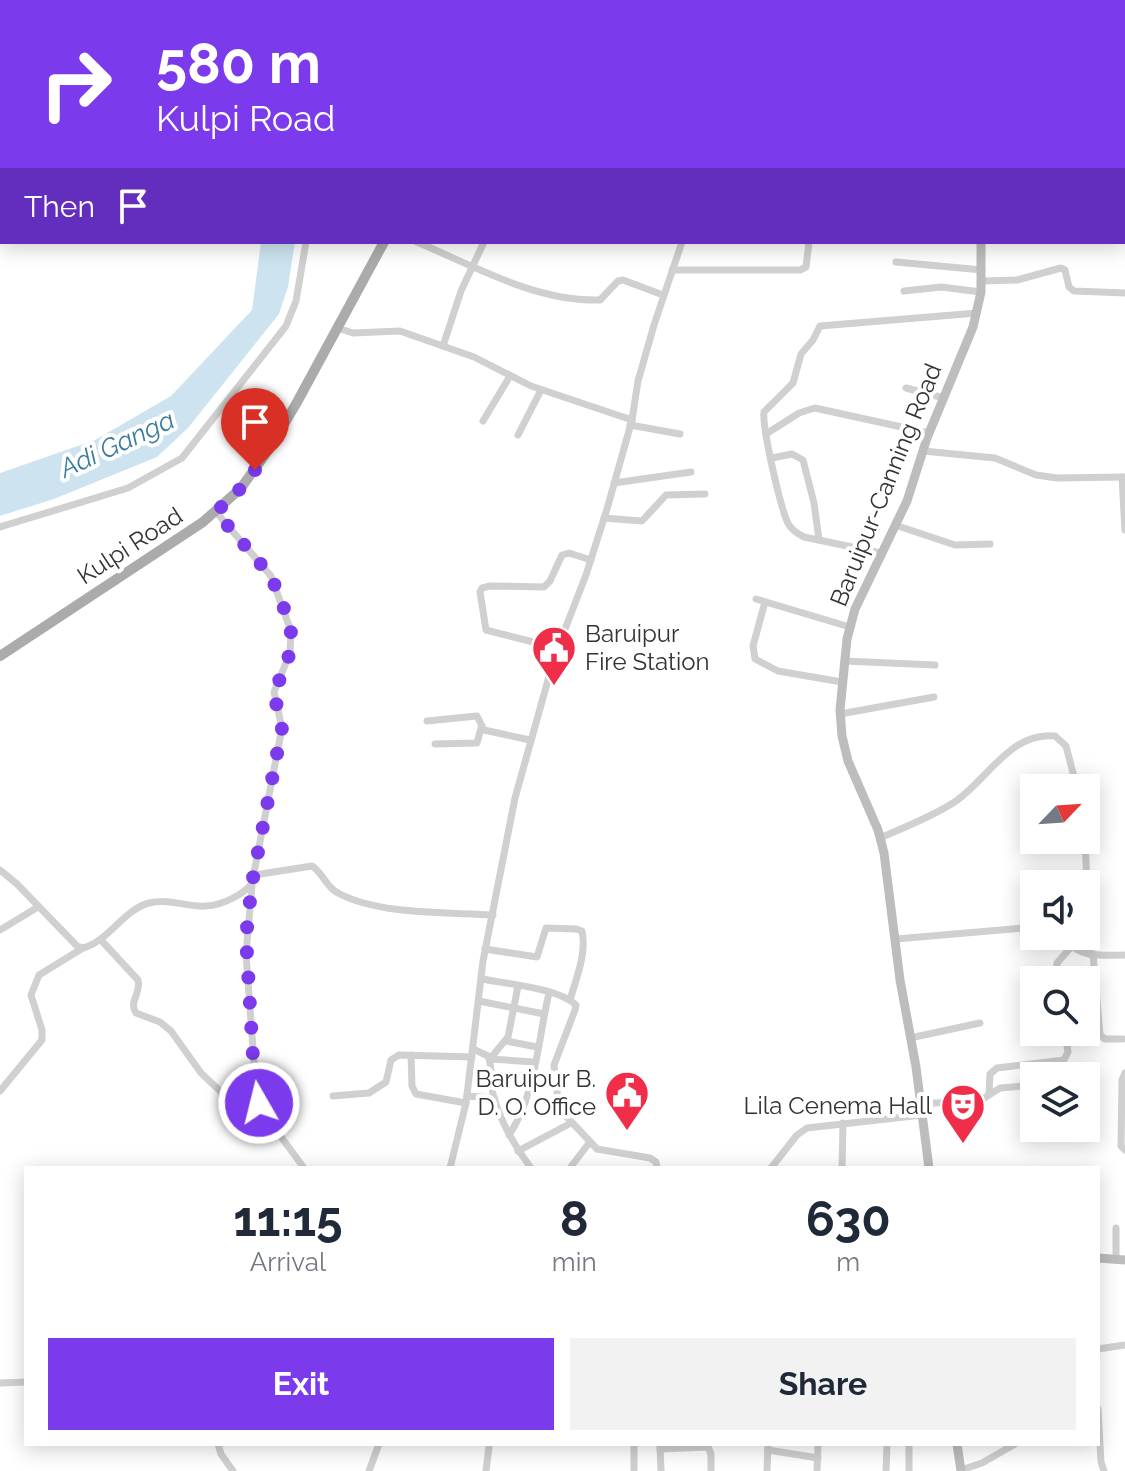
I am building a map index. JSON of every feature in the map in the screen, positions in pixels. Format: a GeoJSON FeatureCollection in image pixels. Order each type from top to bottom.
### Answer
{"type":"FeatureCollection","features":[{"type":"Feature","properties":{"kind":"main road","name":"Kulpi Road"},"geometry":{"type":"LineString","coordinates":[[0,656],[216,512],[241,488],[271,446],[383,244]]}},
{"type":"Feature","properties":{"kind":"main road","name":"Baruipur-Canning Road"},"geometry":{"type":"LineString","coordinates":[[929,1166],[880,838],[848,761],[840,714],[844,661],[855,609],[907,501],[929,433],[977,313],[982,286],[981,244]]}},
{"type":"Feature","properties":{"kind":"main road"},"geometry":{"type":"LineString","coordinates":[[1100,1258],[1120,1260]]}},
{"type":"Feature","properties":{"kind":"main road"},"geometry":{"type":"LineString","coordinates":[[957,1446],[961,1471]]}},
{"type":"Feature","properties":{"kind":"street"},"geometry":{"type":"LineString","coordinates":[[0,527],[128,488],[182,458],[286,326],[296,301],[306,244]]}},
{"type":"Feature","properties":{"kind":"street"},"geometry":{"type":"LineString","coordinates":[[422,244],[500,278],[560,296],[600,300],[618,281],[623,280],[663,295]]}},
{"type":"Feature","properties":{"kind":"street"},"geometry":{"type":"LineString","coordinates":[[443,346],[483,244]]}},
{"type":"Feature","properties":{"kind":"street"},"geometry":{"type":"LineString","coordinates":[[450,1166],[466,1100],[485,949],[515,798],[557,648],[604,518],[631,422],[638,381],[681,244]]}},
{"type":"Feature","properties":{"kind":"street"},"geometry":{"type":"LineString","coordinates":[[672,270],[800,270],[806,267],[809,244]]}},
{"type":"Feature","properties":{"kind":"street"},"geometry":{"type":"LineString","coordinates":[[896,262],[982,270]]}},
{"type":"Feature","properties":{"kind":"street"},"geometry":{"type":"LineString","coordinates":[[904,291],[982,286],[1061,268],[1065,270],[1069,287],[1074,291],[1125,293]]}},
{"type":"Feature","properties":{"kind":"street"},"geometry":{"type":"LineString","coordinates":[[881,553],[800,536],[789,525],[766,434],[764,412],[793,383],[801,354],[820,326],[977,313]]}},
{"type":"Feature","properties":{"kind":"street"},"geometry":{"type":"LineString","coordinates":[[337,328],[353,333],[400,331],[485,362],[541,390],[631,422],[680,434]]}},
{"type":"Feature","properties":{"kind":"street"},"geometry":{"type":"LineString","coordinates":[[483,421],[510,376]]}},
{"type":"Feature","properties":{"kind":"street"},"geometry":{"type":"LineString","coordinates":[[906,388],[944,398]]}},
{"type":"Feature","properties":{"kind":"street"},"geometry":{"type":"LineString","coordinates":[[518,435],[541,390]]}},
{"type":"Feature","properties":{"kind":"street"},"geometry":{"type":"LineString","coordinates":[[766,434],[799,413],[815,408],[929,433]]}},
{"type":"Feature","properties":{"kind":"street"},"geometry":{"type":"LineString","coordinates":[[923,451],[995,458],[1036,475],[1057,478],[1123,477],[1125,530]]}},
{"type":"Feature","properties":{"kind":"street"},"geometry":{"type":"LineString","coordinates":[[772,458],[788,453],[803,460],[819,540]]}},
{"type":"Feature","properties":{"kind":"street"},"geometry":{"type":"LineString","coordinates":[[614,483],[691,472]]}},
{"type":"Feature","properties":{"kind":"street"},"geometry":{"type":"LineString","coordinates":[[604,518],[642,521],[663,496],[705,494]]}},
{"type":"Feature","properties":{"kind":"street"},"geometry":{"type":"LineString","coordinates":[[216,512],[271,576],[291,631],[290,653],[274,694],[282,728],[253,879],[246,954],[256,1089],[264,1114],[303,1166]]}},
{"type":"Feature","properties":{"kind":"street"},"geometry":{"type":"LineString","coordinates":[[895,525],[955,545],[990,544]]}},
{"type":"Feature","properties":{"kind":"street"},"geometry":{"type":"LineString","coordinates":[[557,648],[486,630],[480,592],[482,588],[490,586],[544,587],[562,555],[569,553],[591,560]]}},
{"type":"Feature","properties":{"kind":"street"},"geometry":{"type":"LineString","coordinates":[[756,599],[850,627]]}},
{"type":"Feature","properties":{"kind":"street"},"geometry":{"type":"LineString","coordinates":[[765,602],[752,650],[755,659],[778,671],[842,682]]}},
{"type":"Feature","properties":{"kind":"street"},"geometry":{"type":"LineString","coordinates":[[844,661],[935,665]]}},
{"type":"Feature","properties":{"kind":"street"},"geometry":{"type":"LineString","coordinates":[[840,714],[934,697]]}},
{"type":"Feature","properties":{"kind":"street"},"geometry":{"type":"LineString","coordinates":[[427,721],[475,716],[481,720],[477,743],[435,744]]}},
{"type":"Feature","properties":{"kind":"street"},"geometry":{"type":"LineString","coordinates":[[481,728],[530,740]]}},
{"type":"Feature","properties":{"kind":"street"},"geometry":{"type":"LineString","coordinates":[[880,838],[955,802],[1008,752],[1038,738],[1055,736],[1066,746],[1073,774]]}},
{"type":"Feature","properties":{"kind":"street"},"geometry":{"type":"LineString","coordinates":[[1086,854],[1100,1035],[1102,1038],[1123,1039]]}},
{"type":"Feature","properties":{"kind":"street"},"geometry":{"type":"LineString","coordinates":[[0,1091],[42,1040],[31,995],[39,975],[101,940],[143,905],[212,907],[242,893],[253,879],[312,866],[337,893],[372,904],[493,915]]}},
{"type":"Feature","properties":{"kind":"street"},"geometry":{"type":"LineString","coordinates":[[0,870],[77,946],[83,948]]}},
{"type":"Feature","properties":{"kind":"street"},"geometry":{"type":"LineString","coordinates":[[0,930],[38,907]]}},
{"type":"Feature","properties":{"kind":"street"},"geometry":{"type":"LineString","coordinates":[[485,949],[537,957],[546,928],[565,927],[582,931],[579,967],[570,1000]]}},
{"type":"Feature","properties":{"kind":"street"},"geometry":{"type":"LineString","coordinates":[[896,939],[1020,928]]}},
{"type":"Feature","properties":{"kind":"street"},"geometry":{"type":"LineString","coordinates":[[101,940],[138,980],[139,989],[133,1004],[136,1013],[160,1022],[171,1031],[201,1073],[238,1108],[264,1114]]}},
{"type":"Feature","properties":{"kind":"street"},"geometry":{"type":"LineString","coordinates":[[1057,966],[1068,950]]}},
{"type":"Feature","properties":{"kind":"street"},"geometry":{"type":"LineString","coordinates":[[1082,950],[1092,954],[1125,955]]}},
{"type":"Feature","properties":{"kind":"street"},"geometry":{"type":"LineString","coordinates":[[482,979],[549,993],[576,1005],[553,1068],[563,1111],[589,1143],[601,1151],[650,1158],[657,1166]]}},
{"type":"Feature","properties":{"kind":"street"},"geometry":{"type":"LineString","coordinates":[[518,986],[516,1007],[506,1041],[490,1059],[494,1098],[509,1135],[529,1166]]}},
{"type":"Feature","properties":{"kind":"street"},"geometry":{"type":"LineString","coordinates":[[509,1135],[520,1116],[549,993]]}},
{"type":"Feature","properties":{"kind":"street"},"geometry":{"type":"LineString","coordinates":[[479,1001],[544,1014]]}},
{"type":"Feature","properties":{"kind":"street"},"geometry":{"type":"LineString","coordinates":[[910,1038],[980,1023]]}},
{"type":"Feature","properties":{"kind":"street"},"geometry":{"type":"LineString","coordinates":[[506,1041],[537,1047]]}},
{"type":"Feature","properties":{"kind":"street"},"geometry":{"type":"LineString","coordinates":[[989,1094],[990,1074],[997,1068],[1064,1060],[1067,1046]]}},
{"type":"Feature","properties":{"kind":"street"},"geometry":{"type":"LineString","coordinates":[[333,1096],[374,1091],[386,1082],[393,1057],[472,1053],[490,1059],[534,1062]]}},
{"type":"Feature","properties":{"kind":"street"},"geometry":{"type":"LineString","coordinates":[[411,1055],[412,1086],[416,1094],[466,1100],[494,1098]]}},
{"type":"Feature","properties":{"kind":"street"},"geometry":{"type":"LineString","coordinates":[[1125,1073],[1122,1080],[1121,1133],[1121,1146],[1125,1150]]}},
{"type":"Feature","properties":{"kind":"street"},"geometry":{"type":"LineString","coordinates":[[773,1166],[803,1131],[976,1101],[1000,1088],[1020,1086]]}},
{"type":"Feature","properties":{"kind":"street"},"geometry":{"type":"LineString","coordinates":[[518,1151],[571,1123]]}},
{"type":"Feature","properties":{"kind":"street"},"geometry":{"type":"LineString","coordinates":[[842,1166],[843,1123]]}},
{"type":"Feature","properties":{"kind":"street"},"geometry":{"type":"LineString","coordinates":[[572,1166],[589,1143]]}},
{"type":"Feature","properties":{"kind":"street"},"geometry":{"type":"LineString","coordinates":[[1116,1228],[1120,1260]]}},
{"type":"Feature","properties":{"kind":"street"},"geometry":{"type":"LineString","coordinates":[[1100,1349],[1125,1345]]}},
{"type":"Feature","properties":{"kind":"street"},"geometry":{"type":"LineString","coordinates":[[0,1383],[24,1382]]}},
{"type":"Feature","properties":{"kind":"street"},"geometry":{"type":"LineString","coordinates":[[219,1446],[233,1471]]}},
{"type":"Feature","properties":{"kind":"street"},"geometry":{"type":"LineString","coordinates":[[369,1471],[378,1446]]}},
{"type":"Feature","properties":{"kind":"street"},"geometry":{"type":"LineString","coordinates":[[634,1446],[634,1471]]}},
{"type":"Feature","properties":{"kind":"street"},"geometry":{"type":"LineString","coordinates":[[661,1471],[660,1446],[708,1447],[711,1471]]}},
{"type":"Feature","properties":{"kind":"street"},"geometry":{"type":"LineString","coordinates":[[817,1471],[818,1446]]}},
{"type":"Feature","properties":{"kind":"street"},"geometry":{"type":"LineString","coordinates":[[886,1471],[887,1446]]}},
{"type":"Feature","properties":{"kind":"street"},"geometry":{"type":"LineString","coordinates":[[909,1446],[909,1471]]}},
{"type":"Feature","properties":{"kind":"street"},"geometry":{"type":"LineString","coordinates":[[961,1471],[977,1466],[1012,1446]]}},
{"type":"Feature","properties":{"kind":"street"},"geometry":{"type":"LineString","coordinates":[[1100,1446],[1104,1471]]}},
{"type":"Feature","properties":{"kind":"street"},"geometry":{"type":"LineString","coordinates":[[486,1471],[489,1447]]}},
{"type":"Feature","properties":{"kind":"street"},"geometry":{"type":"LineString","coordinates":[[767,1471],[768,1447],[818,1458]]}},
{"type":"Feature","properties":{"kind":"water","name":"Adi Ganga"},"geometry":{"type":"Polygon","coordinates":[[[261,244],[295,244],[288,287],[279,314],[188,428],[157,457],[54,499],[0,516],[0,473],[95,440],[171,396],[252,310],[261,244]]]}},
{"type":"Feature","properties":{"kind":"place","name":"Baruipur Fire Station"},"geometry":{"type":"Point","coordinates":[554,687]}},
{"type":"Feature","properties":{"kind":"place","name":"Baruipur B. D. O. Office"},"geometry":{"type":"Point","coordinates":[627,1132]}},
{"type":"Feature","properties":{"kind":"place","name":"Lila Cenema Hall"},"geometry":{"type":"Point","coordinates":[963,1145]}},
{"type":"Feature","properties":{"kind":"route"},"geometry":{"type":"LineString","coordinates":[[255,470],[216,512],[271,576],[289,621],[292,639],[290,653],[274,694],[282,728],[252,883],[246,937],[259,1103]]}}]}
